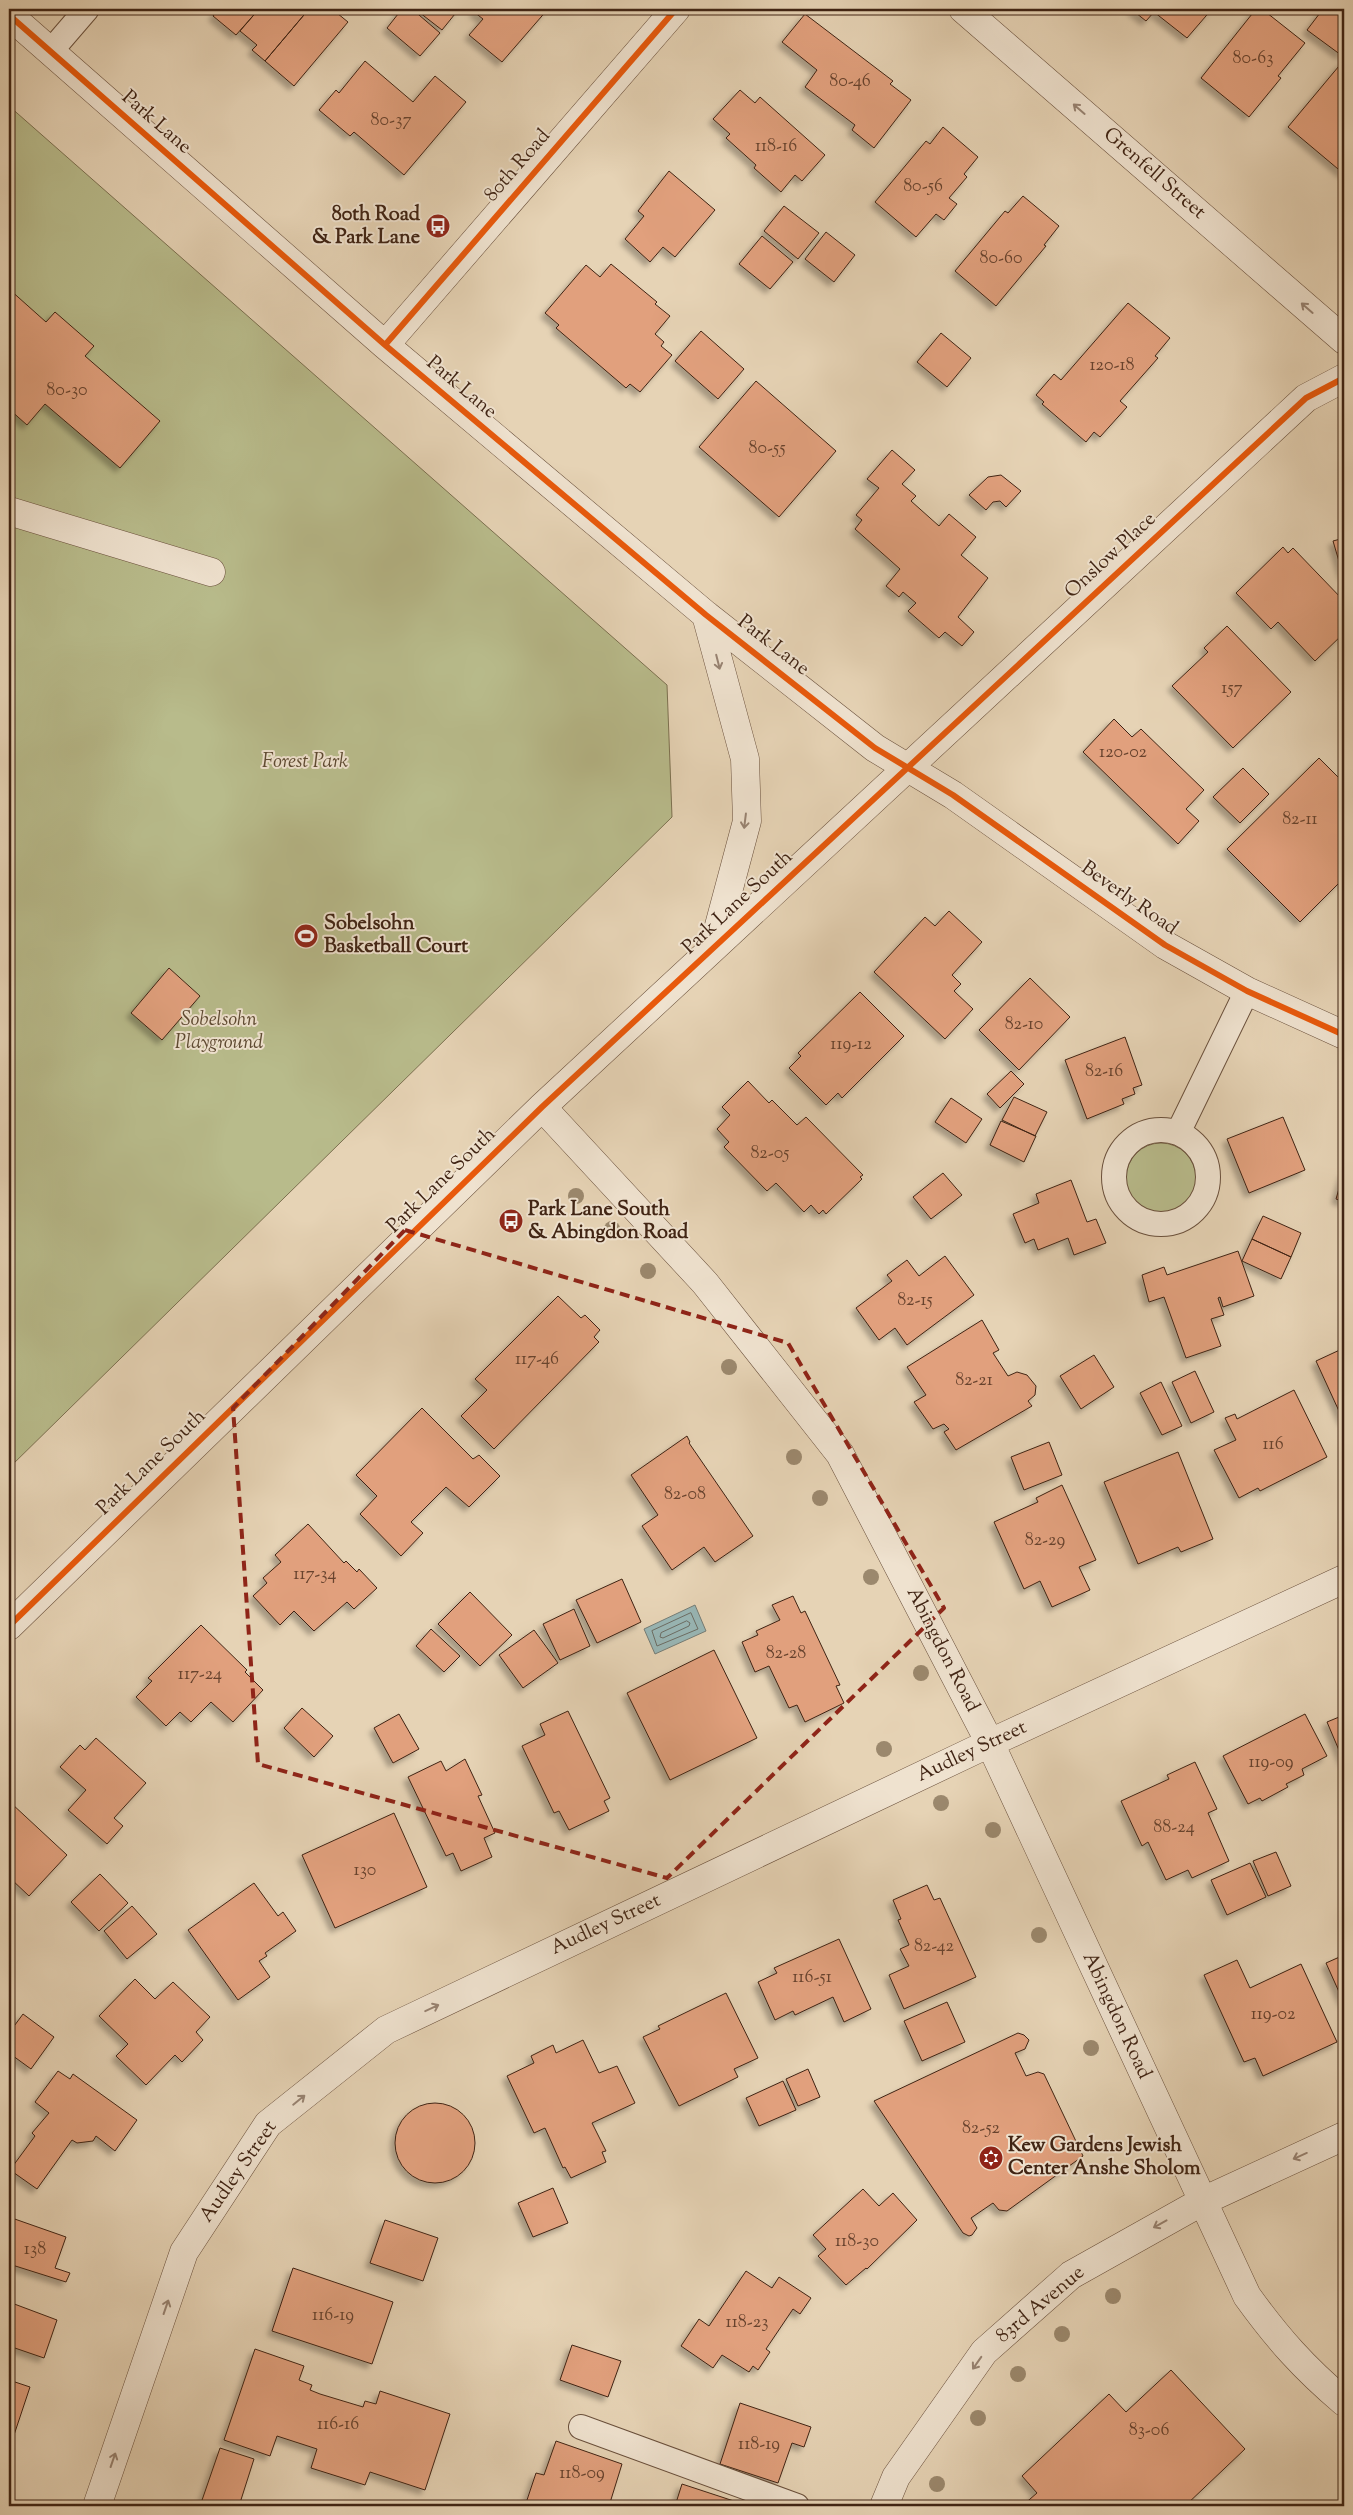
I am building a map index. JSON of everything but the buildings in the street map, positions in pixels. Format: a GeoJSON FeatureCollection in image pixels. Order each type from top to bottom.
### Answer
{"type":"FeatureCollection","features":[{"type":"Feature","properties":{"kind":"street","name":"80th Road"},"geometry":{"type":"LineString","coordinates":[[386,345],[676,9]]}},
{"type":"Feature","properties":{"kind":"street","name":"Grenfell Street"},"geometry":{"type":"LineString","coordinates":[[963,9],[1344,340]]}},
{"type":"Feature","properties":{"kind":"street","name":"Park Lane"},"geometry":{"type":"LineString","coordinates":[[9,16],[386,345],[706,615],[875,748],[907,768]]}},
{"type":"Feature","properties":{"kind":"street","name":"Onslow Place"},"geometry":{"type":"LineString","coordinates":[[907,768],[1306,398],[1344,378]]}},
{"type":"Feature","properties":{"kind":"street"},"geometry":{"type":"LineString","coordinates":[[9,511],[211,572]]}},
{"type":"Feature","properties":{"kind":"street"},"geometry":{"type":"LineString","coordinates":[[706,615],[745,759],[747,821],[713,948]]}},
{"type":"Feature","properties":{"kind":"street","name":"Park Lane South"},"geometry":{"type":"LineString","coordinates":[[9,1626],[542,1107],[907,768]]}},
{"type":"Feature","properties":{"kind":"street","name":"Beverly Road"},"geometry":{"type":"LineString","coordinates":[[907,768],[953,795],[1165,945],[1247,992],[1344,1036]]}},
{"type":"Feature","properties":{"kind":"street","name":"Abingdon Road"},"geometry":{"type":"LineString","coordinates":[[542,1107],[705,1283],[840,1454],[990,1743],[1181,2158],[1247,2296],[1278,2339],[1311,2374],[1344,2402]]}},
{"type":"Feature","properties":{"kind":"street","name":"Audley Street"},"geometry":{"type":"LineString","coordinates":[[97,2506],[184,2252],[268,2124],[386,2030],[990,1743],[1344,1579]]}},
{"type":"Feature","properties":{"kind":"street","name":"83rd Avenue"},"geometry":{"type":"LineString","coordinates":[[884,2506],[896,2477],[984,2352],[1071,2275],[1203,2201],[1344,2136]]}},
{"type":"Feature","properties":{"kind":"lane"},"geometry":{"type":"LineString","coordinates":[[50,52],[87,9]]}},
{"type":"Feature","properties":{"kind":"lane"},"geometry":{"type":"LineString","coordinates":[[1178,1133],[1247,992]]}},
{"type":"Feature","properties":{"kind":"lane"},"geometry":{"type":"LineString","coordinates":[[581,2426],[797,2506]]}},
{"type":"Feature","properties":{"kind":"highlighted area"},"geometry":{"type":"Polygon","coordinates":[[[405,1230],[788,1343],[944,1608],[667,1878],[258,1764],[233,1408],[405,1230]]]}},
{"type":"Feature","properties":{"kind":"green space","name":"Forest Park"},"geometry":{"type":"Polygon","coordinates":[[[9,106],[667,685],[672,817],[9,1468],[9,106]]]}},
{"type":"Feature","properties":{"kind":"green space"},"geometry":{"type":"Polygon","coordinates":[[[1168,1143],[1181,1149],[1190,1158],[1194,1164],[1196,1178],[1194,1192],[1186,1203],[1175,1211],[1154,1213],[1147,1211],[1136,1203],[1128,1192],[1126,1171],[1128,1164],[1136,1153],[1147,1145],[1168,1143]]]}},
{"type":"Feature","properties":{"kind":"water"},"geometry":{"type":"Polygon","coordinates":[[[695,1605],[706,1631],[655,1654],[644,1629],[695,1605]]]}},
{"type":"Feature","properties":{"kind":"cycle path"},"geometry":{"type":"LineString","coordinates":[[385,345],[676,9]]}},
{"type":"Feature","properties":{"kind":"cycle path"},"geometry":{"type":"LineString","coordinates":[[9,15],[385,345],[706,615],[875,748],[953,795],[1165,945],[1247,991],[1344,1035]]}},
{"type":"Feature","properties":{"kind":"cycle path"},"geometry":{"type":"LineString","coordinates":[[9,1626],[542,1107],[1306,398],[1344,378]]}},
{"type":"Feature","properties":{"kind":"place","name":"80th Road & Park Lane"},"geometry":{"type":"Point","coordinates":[438,226]}},
{"type":"Feature","properties":{"kind":"place","name":"Sobelsohn Basketball Court"},"geometry":{"type":"Point","coordinates":[306,936]}},
{"type":"Feature","properties":{"kind":"place","name":"Park Lane South & Abingdon Road"},"geometry":{"type":"Point","coordinates":[511,1221]}},
{"type":"Feature","properties":{"kind":"place","name":"Kew Gardens Jewish Center Anshe Sholom"},"geometry":{"type":"Point","coordinates":[991,2158]}},
{"type":"Feature","properties":{"kind":"park label","name":"Sobelsohn Playground"},"geometry":{"type":"Point","coordinates":[219,1032]}}]}
